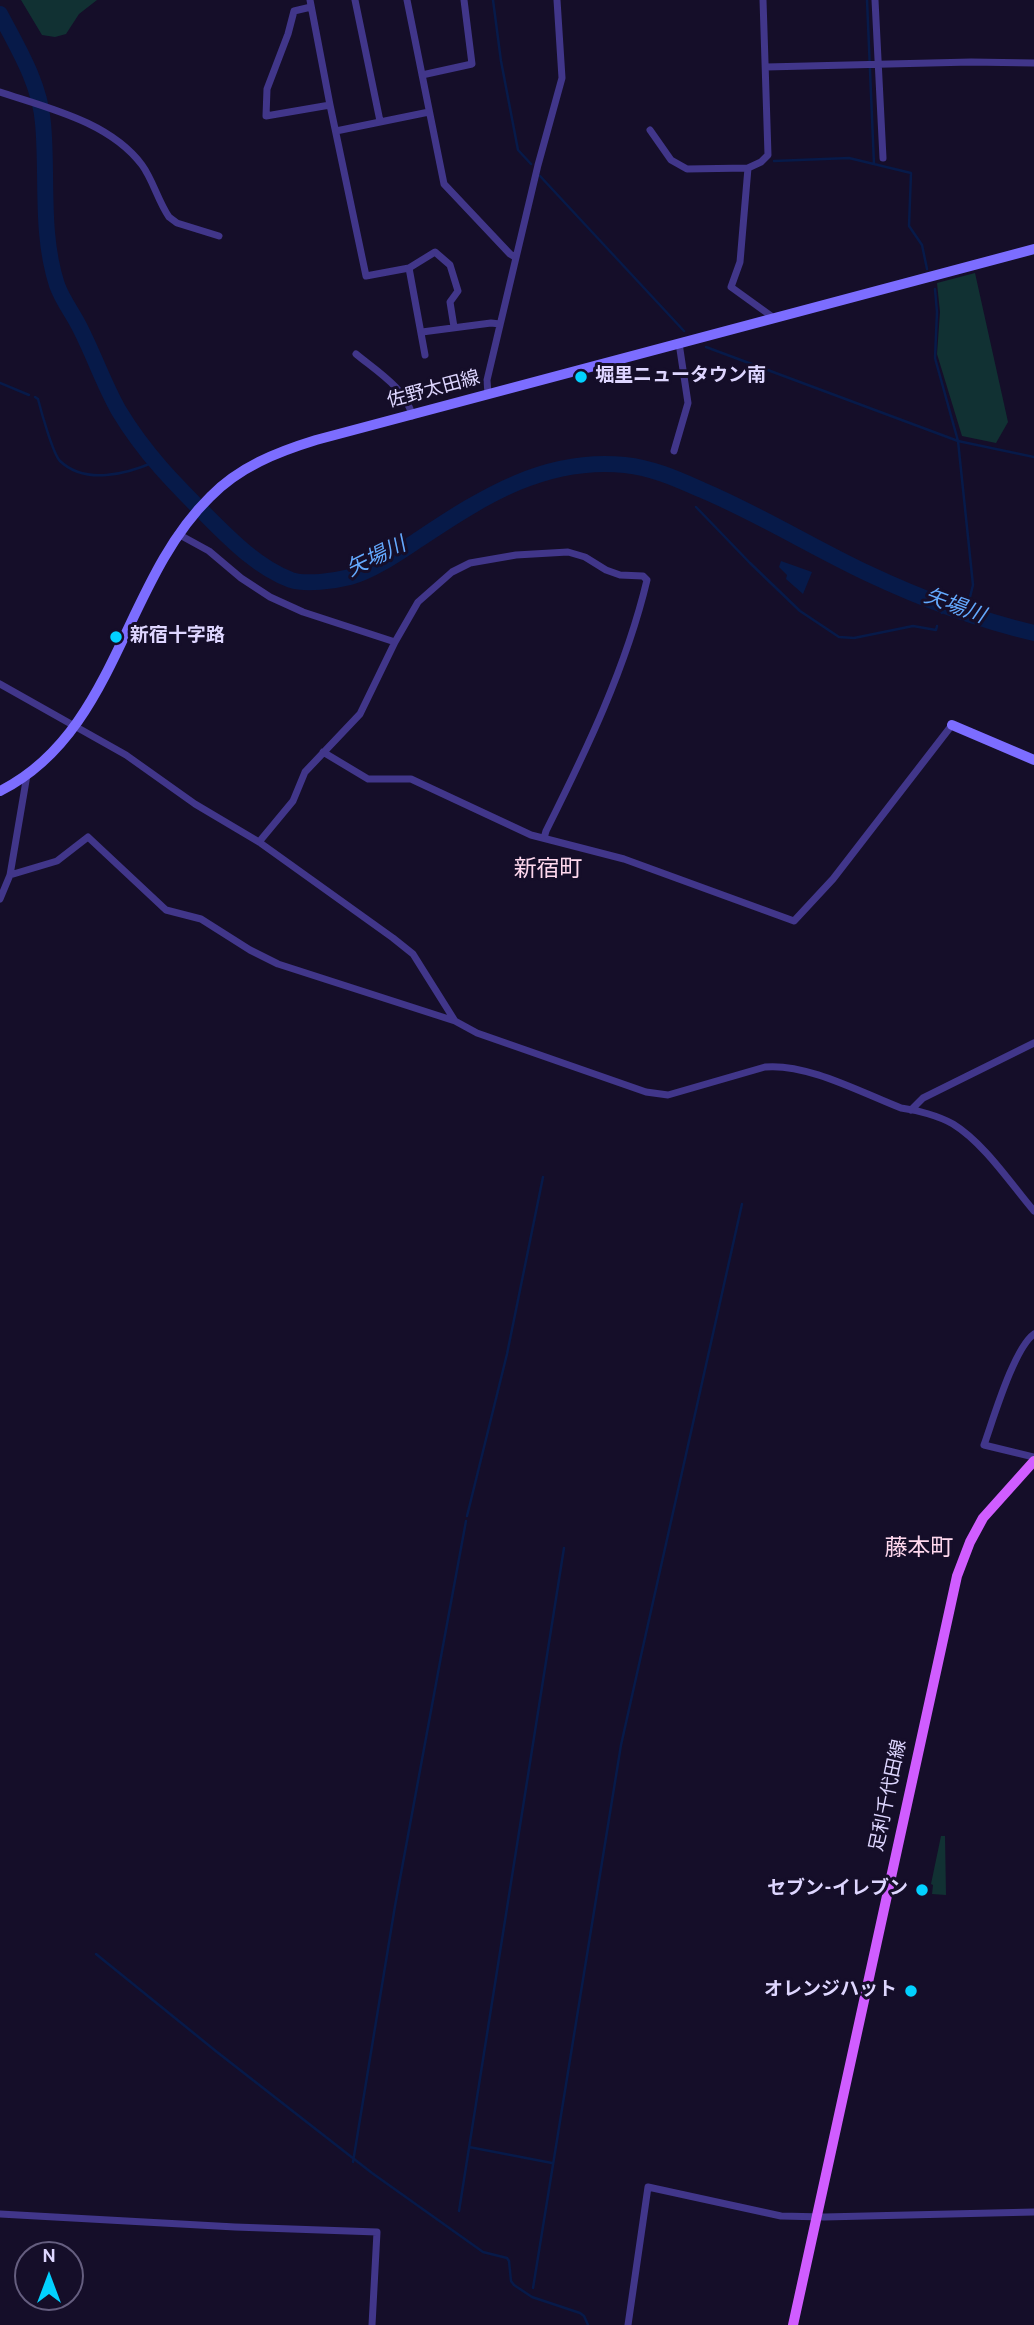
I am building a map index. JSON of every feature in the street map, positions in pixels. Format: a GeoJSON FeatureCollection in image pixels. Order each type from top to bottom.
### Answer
{"type":"FeatureCollection","features":[{"type":"Feature","properties":{"kind":"main road","name":"佐野太田線"},"geometry":{"type":"LineString","coordinates":[[0,791],[42,763],[75,726],[178,534],[207,500],[247,467],[271,455],[316,440],[1034,249]]}},
{"type":"Feature","properties":{"kind":"main road"},"geometry":{"type":"LineString","coordinates":[[952,725],[1034,760]]}},
{"type":"Feature","properties":{"kind":"main road","name":"足利千代田線"},"geometry":{"type":"LineString","coordinates":[[793,2325],[957,1576],[983,1518],[1034,1459]]}},
{"type":"Feature","properties":{"kind":"street"},"geometry":{"type":"LineString","coordinates":[[355,0],[380,121]]}},
{"type":"Feature","properties":{"kind":"street"},"geometry":{"type":"LineString","coordinates":[[407,0],[444,184],[515,257]]}},
{"type":"Feature","properties":{"kind":"street"},"geometry":{"type":"LineString","coordinates":[[422,75],[472,64],[464,0]]}},
{"type":"Feature","properties":{"kind":"street"},"geometry":{"type":"LineString","coordinates":[[488,394],[487,380],[515,257],[562,78],[556,0]]}},
{"type":"Feature","properties":{"kind":"street"},"geometry":{"type":"LineString","coordinates":[[650,130],[671,160],[687,169],[748,168],[768,155],[763,0]]}},
{"type":"Feature","properties":{"kind":"street"},"geometry":{"type":"LineString","coordinates":[[875,0],[883,158]]}},
{"type":"Feature","properties":{"kind":"street"},"geometry":{"type":"LineString","coordinates":[[330,105],[266,116],[267,89],[294,11],[311,4],[366,275],[409,268],[435,252],[450,265],[458,291],[450,302],[454,327]]}},
{"type":"Feature","properties":{"kind":"street"},"geometry":{"type":"LineString","coordinates":[[766,67],[1034,63]]}},
{"type":"Feature","properties":{"kind":"street"},"geometry":{"type":"LineString","coordinates":[[0,92],[88,123],[122,144],[146,171],[164,209],[173,220],[219,236]]}},
{"type":"Feature","properties":{"kind":"street"},"geometry":{"type":"LineString","coordinates":[[336,131],[429,112]]}},
{"type":"Feature","properties":{"kind":"street"},"geometry":{"type":"LineString","coordinates":[[748,168],[740,262],[731,287],[774,318]]}},
{"type":"Feature","properties":{"kind":"street"},"geometry":{"type":"LineString","coordinates":[[409,268],[425,355]]}},
{"type":"Feature","properties":{"kind":"street"},"geometry":{"type":"LineString","coordinates":[[422,332],[500,324]]}},
{"type":"Feature","properties":{"kind":"street"},"geometry":{"type":"LineString","coordinates":[[674,451],[688,403],[679,343]]}},
{"type":"Feature","properties":{"kind":"street"},"geometry":{"type":"LineString","coordinates":[[356,354],[399,392],[408,403],[412,415]]}},
{"type":"Feature","properties":{"kind":"street"},"geometry":{"type":"LineString","coordinates":[[178,534],[209,551],[241,578],[270,597],[303,612],[395,642]]}},
{"type":"Feature","properties":{"kind":"street"},"geometry":{"type":"LineString","coordinates":[[259,842],[293,801],[305,772],[360,714],[395,642],[418,603],[442,578],[470,563],[516,555],[574,553],[620,575],[645,577],[646,583],[635,628],[580,763],[545,831],[544,838]]}},
{"type":"Feature","properties":{"kind":"street"},"geometry":{"type":"LineString","coordinates":[[0,684],[126,755],[195,804],[259,842],[393,938],[413,954],[455,1021]]}},
{"type":"Feature","properties":{"kind":"street"},"geometry":{"type":"LineString","coordinates":[[323,752],[368,779],[411,779],[490,817],[544,838],[624,859],[794,921],[833,879],[952,725]]}},
{"type":"Feature","properties":{"kind":"street"},"geometry":{"type":"LineString","coordinates":[[0,899],[10,875],[27,775]]}},
{"type":"Feature","properties":{"kind":"street"},"geometry":{"type":"LineString","coordinates":[[10,875],[57,861],[88,837],[166,909],[201,919],[278,964],[455,1021],[477,1033],[646,1092],[668,1095],[765,1066],[780,1065],[808,1072],[901,1108],[952,1124],[974,1141],[1034,1211]]}},
{"type":"Feature","properties":{"kind":"street"},"geometry":{"type":"LineString","coordinates":[[911,1110],[923,1098],[1034,1043]]}},
{"type":"Feature","properties":{"kind":"street"},"geometry":{"type":"LineString","coordinates":[[1034,1335],[1027,1340],[1013,1366],[984,1445],[1034,1459]]}},
{"type":"Feature","properties":{"kind":"street"},"geometry":{"type":"LineString","coordinates":[[628,2325],[648,2187],[769,2214],[817,2217],[1034,2212]]}},
{"type":"Feature","properties":{"kind":"street"},"geometry":{"type":"LineString","coordinates":[[0,2214],[377,2232],[372,2325]]}},
{"type":"Feature","properties":{"kind":"green space"},"geometry":{"type":"Polygon","coordinates":[[[21,0],[97,0],[79,14],[66,34],[55,37],[42,35],[21,0]]]}},
{"type":"Feature","properties":{"kind":"green space"},"geometry":{"type":"Polygon","coordinates":[[[975,273],[1008,422],[996,443],[962,436],[937,354],[940,312],[937,283],[975,273]]]}},
{"type":"Feature","properties":{"kind":"green space"},"geometry":{"type":"Polygon","coordinates":[[[941,1836],[945,1836],[946,1895],[932,1894],[931,1884],[941,1836]]]}},
{"type":"Feature","properties":{"kind":"water"},"geometry":{"type":"Polygon","coordinates":[[[781,561],[812,572],[803,594],[786,579],[787,575],[779,567],[781,561]]]}},
{"type":"Feature","properties":{"kind":"waterway"},"geometry":{"type":"LineString","coordinates":[[493,0],[501,61],[518,150],[531,164]]}},
{"type":"Feature","properties":{"kind":"waterway"},"geometry":{"type":"LineString","coordinates":[[867,0],[874,164]]}},
{"type":"Feature","properties":{"kind":"waterway","name":"矢場川"},"geometry":{"type":"LineString","coordinates":[[0,14],[38,94],[43,123],[48,245],[61,295],[113,400],[139,441],[218,527],[268,569],[291,580],[304,582],[350,577],[377,565],[468,508],[517,483],[569,467],[625,465],[665,474],[723,499],[846,563],[949,608],[1034,633]]}},
{"type":"Feature","properties":{"kind":"waterway"},"geometry":{"type":"LineString","coordinates":[[774,161],[849,158],[911,173],[909,226],[922,245],[927,269]]}},
{"type":"Feature","properties":{"kind":"waterway"},"geometry":{"type":"LineString","coordinates":[[540,176],[684,331]]}},
{"type":"Feature","properties":{"kind":"waterway"},"geometry":{"type":"LineString","coordinates":[[935,289],[935,358],[958,441],[973,585],[970,597]]}},
{"type":"Feature","properties":{"kind":"waterway"},"geometry":{"type":"LineString","coordinates":[[706,347],[958,441],[1034,457]]}},
{"type":"Feature","properties":{"kind":"waterway"},"geometry":{"type":"LineString","coordinates":[[0,383],[29,395]]}},
{"type":"Feature","properties":{"kind":"waterway"},"geometry":{"type":"LineString","coordinates":[[35,397],[38,399],[57,457],[70,468],[81,473],[106,475],[154,462]]}},
{"type":"Feature","properties":{"kind":"waterway"},"geometry":{"type":"LineString","coordinates":[[696,507],[800,611],[839,637],[854,638],[913,626],[936,630],[937,626]]}},
{"type":"Feature","properties":{"kind":"waterway","name":"矢場川"},"geometry":{"type":"LineString","coordinates":[[942,613],[945,606]]}},
{"type":"Feature","properties":{"kind":"waterway"},"geometry":{"type":"LineString","coordinates":[[964,615],[967,606]]}},
{"type":"Feature","properties":{"kind":"waterway"},"geometry":{"type":"LineString","coordinates":[[467,1516],[507,1354],[543,1177]]}},
{"type":"Feature","properties":{"kind":"waterway"},"geometry":{"type":"LineString","coordinates":[[533,2288],[621,1745],[742,1204]]}},
{"type":"Feature","properties":{"kind":"waterway"},"geometry":{"type":"LineString","coordinates":[[353,2162],[395,1906],[466,1521]]}},
{"type":"Feature","properties":{"kind":"waterway"},"geometry":{"type":"LineString","coordinates":[[459,2211],[564,1548]]}},
{"type":"Feature","properties":{"kind":"waterway"},"geometry":{"type":"LineString","coordinates":[[96,1954],[372,2173],[483,2252],[507,2258],[514,2285],[532,2297],[580,2313],[588,2325]]}},
{"type":"Feature","properties":{"kind":"waterway"},"geometry":{"type":"LineString","coordinates":[[469,2147],[552,2163]]}},
{"type":"Feature","properties":{"kind":"place","name":"堀里ニュータウン南"},"geometry":{"type":"Point","coordinates":[581,377]}},
{"type":"Feature","properties":{"kind":"place","name":"新宿十字路"},"geometry":{"type":"Point","coordinates":[116,637]}},
{"type":"Feature","properties":{"kind":"place","name":"セブン-イレブン"},"geometry":{"type":"Point","coordinates":[922,1890]}},
{"type":"Feature","properties":{"kind":"place","name":"オレンジハット"},"geometry":{"type":"Point","coordinates":[911,1991]}},
{"type":"Feature","properties":{"kind":"district","name":"新宿町"},"geometry":{"type":"Point","coordinates":[548,871]}},
{"type":"Feature","properties":{"kind":"district","name":"藤本町"},"geometry":{"type":"Point","coordinates":[919,1550]}}]}
